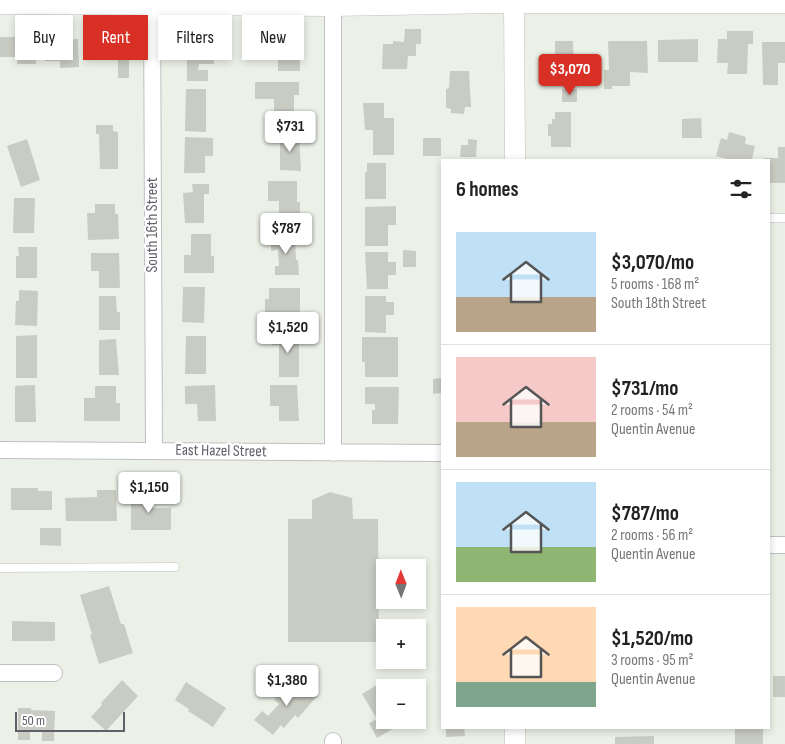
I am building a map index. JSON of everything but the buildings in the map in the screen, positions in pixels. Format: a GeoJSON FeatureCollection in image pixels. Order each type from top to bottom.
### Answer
{"type":"FeatureCollection","features":[{"type":"Feature","properties":{"kind":"street"},"geometry":{"type":"LineString","coordinates":[[0,4],[152,2],[332,6],[514,2],[674,1],[785,3]]}},
{"type":"Feature","properties":{"kind":"street","name":"South 16th Street"},"geometry":{"type":"LineString","coordinates":[[152,2],[154,450]]}},
{"type":"Feature","properties":{"kind":"street"},"geometry":{"type":"LineString","coordinates":[[514,2],[514,159]]}},
{"type":"Feature","properties":{"kind":"street"},"geometry":{"type":"LineString","coordinates":[[332,6],[334,453]]}},
{"type":"Feature","properties":{"kind":"street","name":"East Hazel Street"},"geometry":{"type":"LineString","coordinates":[[0,450],[441,453]]}},
{"type":"Feature","properties":{"kind":"street"},"geometry":{"type":"LineString","coordinates":[[770,545],[785,545]]}},
{"type":"Feature","properties":{"kind":"street"},"geometry":{"type":"LineString","coordinates":[[0,673],[54,673]]}},
{"type":"Feature","properties":{"kind":"street"},"geometry":{"type":"LineString","coordinates":[[515,729],[515,744]]}},
{"type":"Feature","properties":{"kind":"lane"},"geometry":{"type":"LineString","coordinates":[[770,218],[785,218]]}},
{"type":"Feature","properties":{"kind":"lane"},"geometry":{"type":"LineString","coordinates":[[0,568],[175,567]]}}]}
